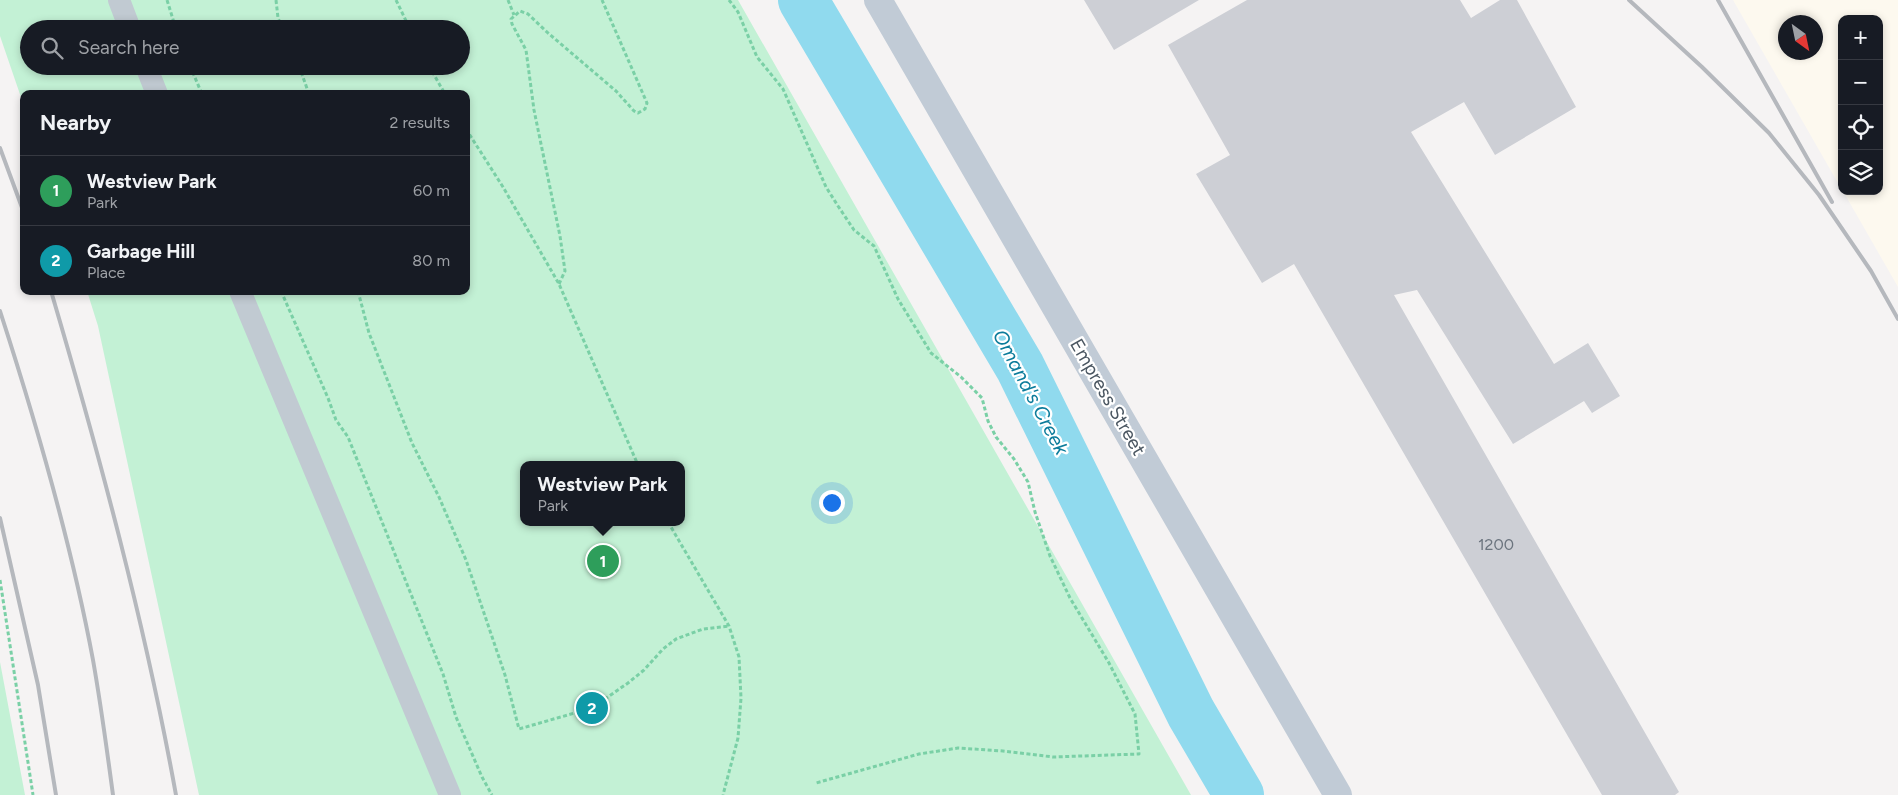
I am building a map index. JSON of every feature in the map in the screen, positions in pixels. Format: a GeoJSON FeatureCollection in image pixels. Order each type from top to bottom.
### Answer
{"type":"FeatureCollection","features":[{"type":"Feature","properties":{"kind":"street"},"geometry":{"type":"LineString","coordinates":[[118,0],[126,20]]}},
{"type":"Feature","properties":{"kind":"street","name":"Empress Street"},"geometry":{"type":"LineString","coordinates":[[878,0],[1338,795]]}},
{"type":"Feature","properties":{"kind":"street"},"geometry":{"type":"LineString","coordinates":[[150,75],[156,90]]}},
{"type":"Feature","properties":{"kind":"street"},"geometry":{"type":"LineString","coordinates":[[242,295],[450,795]]}},
{"type":"Feature","properties":{"kind":"path"},"geometry":{"type":"LineString","coordinates":[[167,0],[173,20]]}},
{"type":"Feature","properties":{"kind":"path"},"geometry":{"type":"LineString","coordinates":[[276,0],[279,20]]}},
{"type":"Feature","properties":{"kind":"path"},"geometry":{"type":"LineString","coordinates":[[396,0],[406,20]]}},
{"type":"Feature","properties":{"kind":"path"},"geometry":{"type":"LineString","coordinates":[[508,0],[514,15]]}},
{"type":"Feature","properties":{"kind":"path"},"geometry":{"type":"LineString","coordinates":[[558,284],[565,271],[560,236],[534,110],[526,50],[511,19],[520,12],[528,14],[616,91],[638,113],[645,109],[647,103],[602,0]]}},
{"type":"Feature","properties":{"kind":"path"},"geometry":{"type":"LineString","coordinates":[[729,0],[738,12],[757,57],[783,89],[826,187],[854,230],[874,246],[898,299],[931,353],[961,377],[982,398],[988,421],[996,437],[1014,459],[1028,482],[1035,512],[1050,556],[1070,598],[1109,663],[1135,714],[1139,744],[1139,754],[1053,757],[958,748],[919,754],[816,783]]}},
{"type":"Feature","properties":{"kind":"path"},"geometry":{"type":"LineString","coordinates":[[194,75],[200,90]]}},
{"type":"Feature","properties":{"kind":"path"},"geometry":{"type":"LineString","coordinates":[[303,75],[308,90]]}},
{"type":"Feature","properties":{"kind":"path"},"geometry":{"type":"LineString","coordinates":[[434,75],[443,90]]}},
{"type":"Feature","properties":{"kind":"path"},"geometry":{"type":"LineString","coordinates":[[470,136],[503,187],[558,284],[636,461]]}},
{"type":"Feature","properties":{"kind":"path"},"geometry":{"type":"LineString","coordinates":[[283,295],[336,420],[348,437],[409,592],[444,674],[456,717],[482,777],[492,795]]}},
{"type":"Feature","properties":{"kind":"path"},"geometry":{"type":"LineString","coordinates":[[359,295],[369,333],[412,443],[439,497],[466,560],[502,666],[519,729],[592,708],[644,670],[676,638],[703,629],[729,626]]}},
{"type":"Feature","properties":{"kind":"path"},"geometry":{"type":"LineString","coordinates":[[670,526],[729,626],[739,657],[741,698],[738,738],[723,795]]}},
{"type":"Feature","properties":{"kind":"path"},"geometry":{"type":"LineString","coordinates":[[0,580],[33,795]]}},
{"type":"Feature","properties":{"kind":"shaded area"},"geometry":{"type":"Polygon","coordinates":[[[1733,0],[1898,0],[1898,287],[1845,195],[1883,195],[1883,15],[1838,15],[1838,183],[1733,0]]]}},
{"type":"Feature","properties":{"kind":"green space"},"geometry":{"type":"Polygon","coordinates":[[[0,0],[738,0],[1191,795],[199,795],[98,326],[88,295],[470,295],[470,90],[20,90],[20,94],[0,36],[0,0]]]}},
{"type":"Feature","properties":{"kind":"green space"},"geometry":{"type":"Polygon","coordinates":[[[0,662],[25,795],[0,795],[0,662]]]}},
{"type":"Feature","properties":{"kind":"building"},"geometry":{"type":"Polygon","coordinates":[[[1084,0],[1199,0],[1114,50],[1084,0]]]}},
{"type":"Feature","properties":{"kind":"building"},"geometry":{"type":"Polygon","coordinates":[[[1247,0],[1460,0],[1471,18],[1500,0],[1517,0],[1576,107],[1495,155],[1464,102],[1411,132],[1554,364],[1588,343],[1620,396],[1592,413],[1584,401],[1513,444],[1417,290],[1394,295],[1679,792],[1675,795],[1602,795],[1294,264],[1262,283],[1196,174],[1230,155],[1168,45],[1247,0]]]}},
{"type":"Feature","properties":{"kind":"waterway","name":"Omand's Creek"},"geometry":{"type":"LineString","coordinates":[[803,0],[1020,367],[1191,713],[1239,795]]}},
{"type":"Feature","properties":{"kind":"railway"},"geometry":{"type":"LineString","coordinates":[[1629,0],[1702,67],[1769,133],[1819,195],[1871,271],[1898,319]]}},
{"type":"Feature","properties":{"kind":"railway"},"geometry":{"type":"LineString","coordinates":[[1718,0],[1832,202]]}},
{"type":"Feature","properties":{"kind":"railway"},"geometry":{"type":"LineString","coordinates":[[0,148],[20,202]]}},
{"type":"Feature","properties":{"kind":"railway"},"geometry":{"type":"LineString","coordinates":[[52,295],[104,478],[136,604],[176,795]]}},
{"type":"Feature","properties":{"kind":"railway"},"geometry":{"type":"LineString","coordinates":[[0,311],[40,440],[64,528],[93,660],[113,795]]}},
{"type":"Feature","properties":{"kind":"railway"},"geometry":{"type":"LineString","coordinates":[[0,518],[38,685],[56,795]]}},
{"type":"Feature","properties":{"kind":"place","name":"Westview Park"},"geometry":{"type":"Point","coordinates":[603,561]}},
{"type":"Feature","properties":{"kind":"place","name":"Garbage Hill"},"geometry":{"type":"Point","coordinates":[592,708]}}]}
